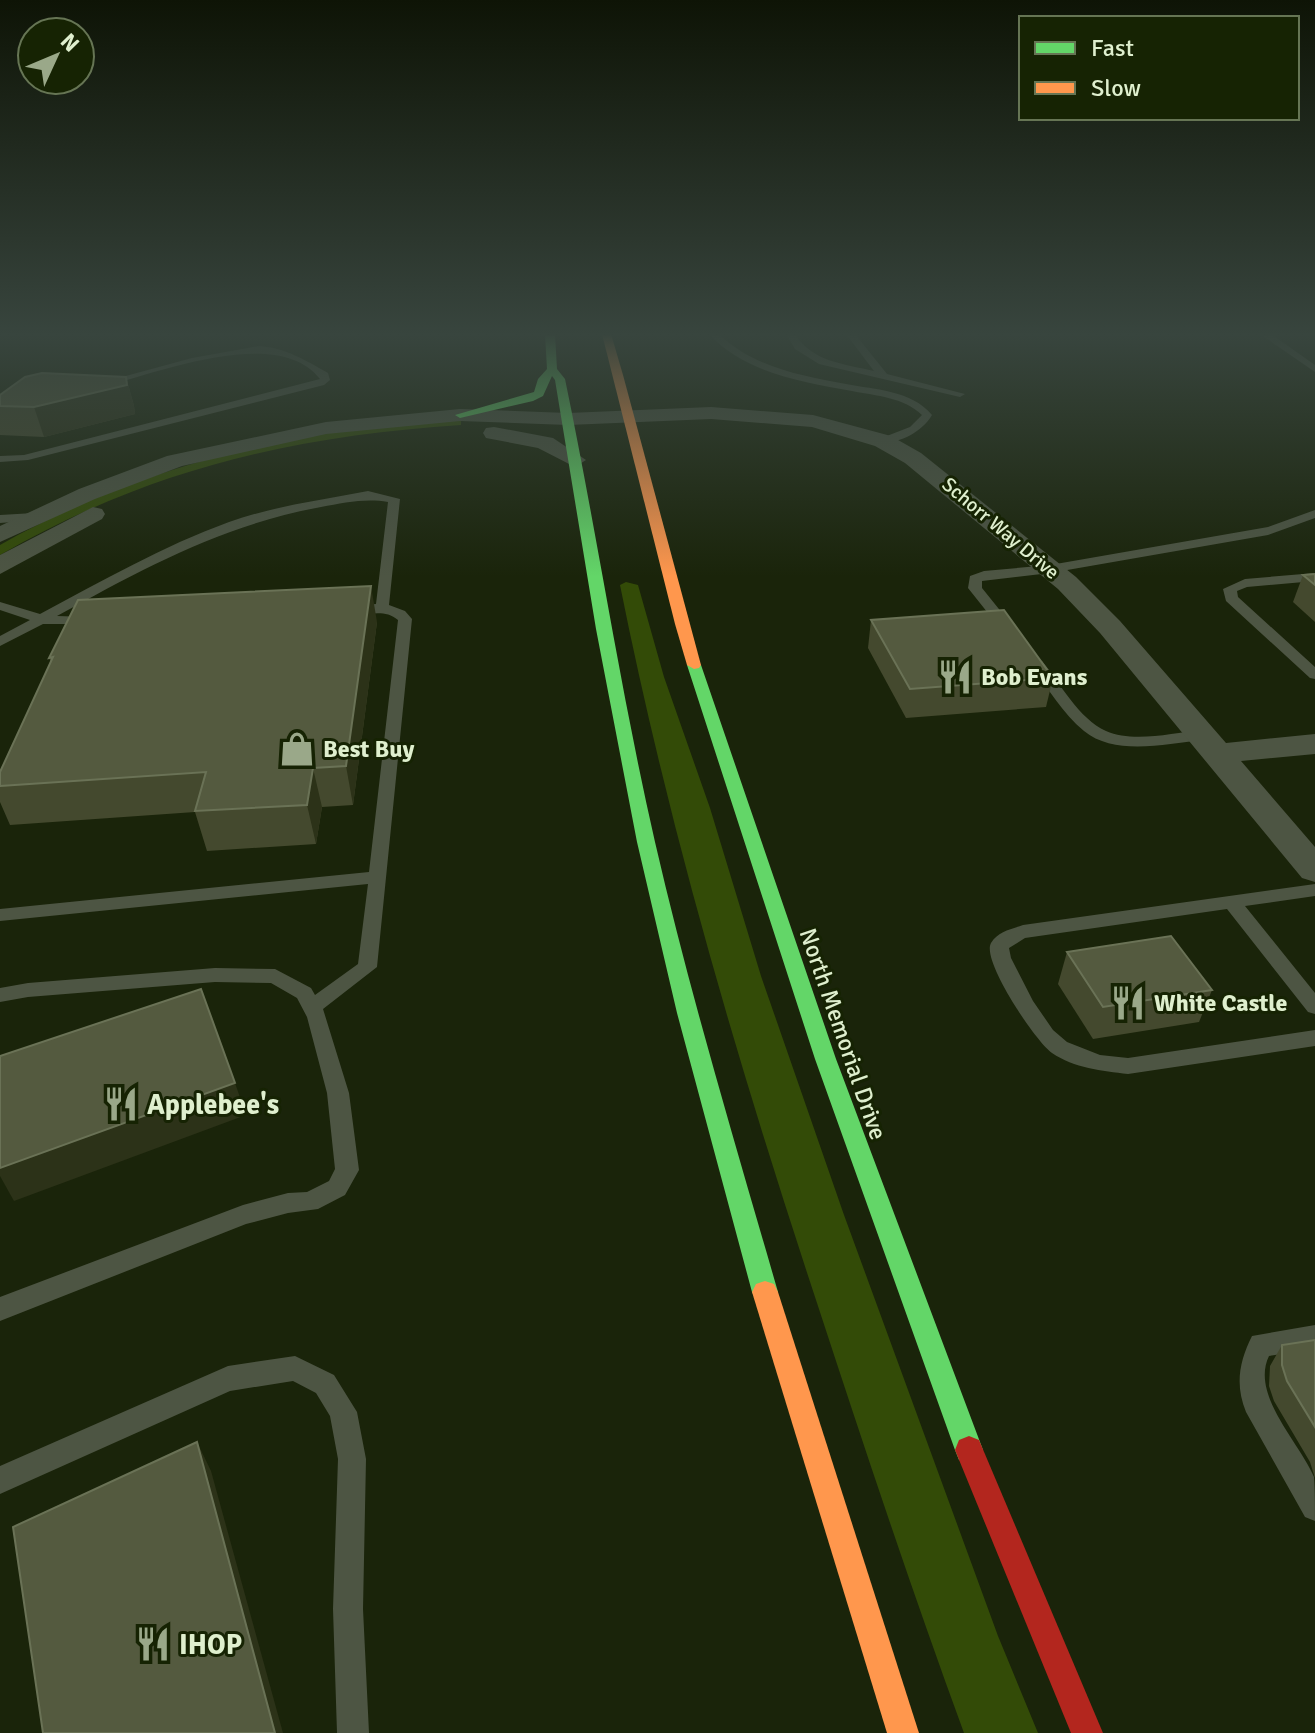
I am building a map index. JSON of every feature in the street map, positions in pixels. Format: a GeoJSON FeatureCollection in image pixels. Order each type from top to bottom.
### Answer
{"type":"FeatureCollection","features":[{"type":"Feature","properties":{"kind":"main road"},"geometry":{"type":"LineString","coordinates":[[464,423],[486,415]]}},
{"type":"Feature","properties":{"kind":"main road"},"geometry":{"type":"LineString","coordinates":[[567,415],[603,629],[643,827],[687,1013],[774,1324],[903,1733]]}},
{"type":"Feature","properties":{"kind":"main road","name":"North Memorial Drive"},"geometry":{"type":"LineString","coordinates":[[631,417],[671,594],[753,850],[910,1298],[972,1459],[1087,1733]]}},
{"type":"Feature","properties":{"kind":"street","name":"Schorr Way Drive"},"geometry":{"type":"LineString","coordinates":[[464,423],[674,415]]}},
{"type":"Feature","properties":{"kind":"street","name":"Schorr Way Drive"},"geometry":{"type":"LineString","coordinates":[[743,415],[813,421],[883,441],[942,480],[1050,569],[1110,627],[1315,870]]}},
{"type":"Feature","properties":{"kind":"street"},"geometry":{"type":"LineString","coordinates":[[0,566],[98,511],[207,472],[341,442],[464,423]]}},
{"type":"Feature","properties":{"kind":"street"},"geometry":{"type":"LineString","coordinates":[[0,535],[34,517],[129,477],[220,450],[326,428],[464,423],[529,438],[575,460]]}},
{"type":"Feature","properties":{"kind":"street"},"geometry":{"type":"LineString","coordinates":[[1209,745],[1315,744]]}},
{"type":"Feature","properties":{"kind":"lane"},"geometry":{"type":"LineString","coordinates":[[0,459],[24,458],[190,415]]}},
{"type":"Feature","properties":{"kind":"lane"},"geometry":{"type":"LineString","coordinates":[[883,441],[915,429],[927,415]]}},
{"type":"Feature","properties":{"kind":"lane"},"geometry":{"type":"LineString","coordinates":[[0,642],[194,539],[285,510],[368,495],[394,499],[382,608]]}},
{"type":"Feature","properties":{"kind":"lane"},"geometry":{"type":"LineString","coordinates":[[1209,745],[1137,741],[1109,737],[1091,730],[975,588],[975,579],[984,575],[1050,569],[1278,529],[1315,514]]}},
{"type":"Feature","properties":{"kind":"lane"},"geometry":{"type":"LineString","coordinates":[[0,519],[34,517]]}},
{"type":"Feature","properties":{"kind":"lane"},"geometry":{"type":"LineString","coordinates":[[1315,577],[1245,583],[1230,589],[1231,598],[1315,675]]}},
{"type":"Feature","properties":{"kind":"lane"},"geometry":{"type":"LineString","coordinates":[[2,604],[43,620],[78,628],[102,621]]}},
{"type":"Feature","properties":{"kind":"lane"},"geometry":{"type":"LineString","coordinates":[[312,1007],[367,967],[405,619],[401,612],[382,608],[327,611]]}},
{"type":"Feature","properties":{"kind":"lane"},"geometry":{"type":"LineString","coordinates":[[0,915],[378,877]]}},
{"type":"Feature","properties":{"kind":"lane"},"geometry":{"type":"LineString","coordinates":[[1315,890],[1023,932],[1008,937],[999,946],[1001,958],[1042,1034],[1068,1055],[1098,1064],[1128,1066],[1315,1038]]}},
{"type":"Feature","properties":{"kind":"lane"},"geometry":{"type":"LineString","coordinates":[[1231,901],[1315,1007]]}},
{"type":"Feature","properties":{"kind":"lane"},"geometry":{"type":"LineString","coordinates":[[0,995],[215,975],[275,976],[304,993],[312,1007],[338,1093],[347,1170],[337,1188],[310,1202],[288,1203],[243,1215],[0,1309]]}},
{"type":"Feature","properties":{"kind":"lane"},"geometry":{"type":"LineString","coordinates":[[1315,1337],[1261,1345],[1252,1363],[1256,1403],[1315,1507]]}},
{"type":"Feature","properties":{"kind":"lane"},"geometry":{"type":"LineString","coordinates":[[0,1480],[228,1379],[295,1368],[325,1384],[343,1412],[352,1459],[348,1609],[353,1733]]}},
{"type":"Feature","properties":{"kind":"green space"},"geometry":{"type":"Polygon","coordinates":[[[461,420],[461,425],[339,438],[223,462],[110,500],[0,555],[0,545],[79,505],[204,460],[334,432],[461,420]]]}},
{"type":"Feature","properties":{"kind":"green space"},"geometry":{"type":"Polygon","coordinates":[[[626,582],[638,585],[664,677],[710,808],[761,976],[844,1215],[998,1636],[1038,1733],[964,1733],[945,1680],[835,1357],[733,1037],[660,767],[620,585],[626,582]]]}},
{"type":"Feature","properties":{"kind":"building"},"geometry":{"type":"Polygon","coordinates":[[[1315,574],[1315,585],[1303,575],[1315,574]]]}},
{"type":"Feature","properties":{"kind":"building"},"geometry":{"type":"Polygon","coordinates":[[[371,586],[346,766],[313,768],[307,805],[195,811],[206,772],[0,786],[0,772],[53,657],[49,658],[78,600],[371,586]]]}},
{"type":"Feature","properties":{"kind":"building"},"geometry":{"type":"Polygon","coordinates":[[[1004,610],[1053,678],[910,689],[871,620],[1004,610]]]}},
{"type":"Feature","properties":{"kind":"building"},"geometry":{"type":"Polygon","coordinates":[[[1171,936],[1212,990],[1103,1007],[1067,952],[1171,936]]]}},
{"type":"Feature","properties":{"kind":"building","name":"Applebee's"},"geometry":{"type":"Polygon","coordinates":[[[201,989],[235,1083],[0,1168],[0,1056],[201,989]]]}},
{"type":"Feature","properties":{"kind":"building"},"geometry":{"type":"Polygon","coordinates":[[[1315,1340],[1315,1427],[1287,1381],[1282,1365],[1282,1345],[1315,1340]]]}},
{"type":"Feature","properties":{"kind":"building","name":"IHOP"},"geometry":{"type":"Polygon","coordinates":[[[197,1442],[275,1733],[43,1733],[13,1527],[197,1442]]]}},
{"type":"Feature","properties":{"kind":"traffic: fast"},"geometry":{"type":"LineString","coordinates":[[567,415],[603,629],[646,842],[687,1013],[765,1292]]}},
{"type":"Feature","properties":{"kind":"traffic: fast"},"geometry":{"type":"LineString","coordinates":[[694,665],[826,1059],[969,1450]]}},
{"type":"Feature","properties":{"kind":"traffic: slow"},"geometry":{"type":"LineString","coordinates":[[628,415],[670,583],[694,665]]}},
{"type":"Feature","properties":{"kind":"traffic: slow"},"geometry":{"type":"LineString","coordinates":[[765,1292],[903,1733]]}},
{"type":"Feature","properties":{"kind":"traffic: jam"},"geometry":{"type":"LineString","coordinates":[[969,1450],[1087,1733]]}},
{"type":"Feature","properties":{"kind":"place","name":"Bob Evans"},"geometry":{"type":"Point","coordinates":[955,677]}},
{"type":"Feature","properties":{"kind":"place","name":"Best Buy"},"geometry":{"type":"Point","coordinates":[297,749]}},
{"type":"Feature","properties":{"kind":"place","name":"White Castle"},"geometry":{"type":"Point","coordinates":[1128,1003]}},
{"type":"Feature","properties":{"kind":"place","name":"Applebee's"},"geometry":{"type":"Point","coordinates":[121,1104]}},
{"type":"Feature","properties":{"kind":"place","name":"IHOP"},"geometry":{"type":"Point","coordinates":[153,1644]}}]}
